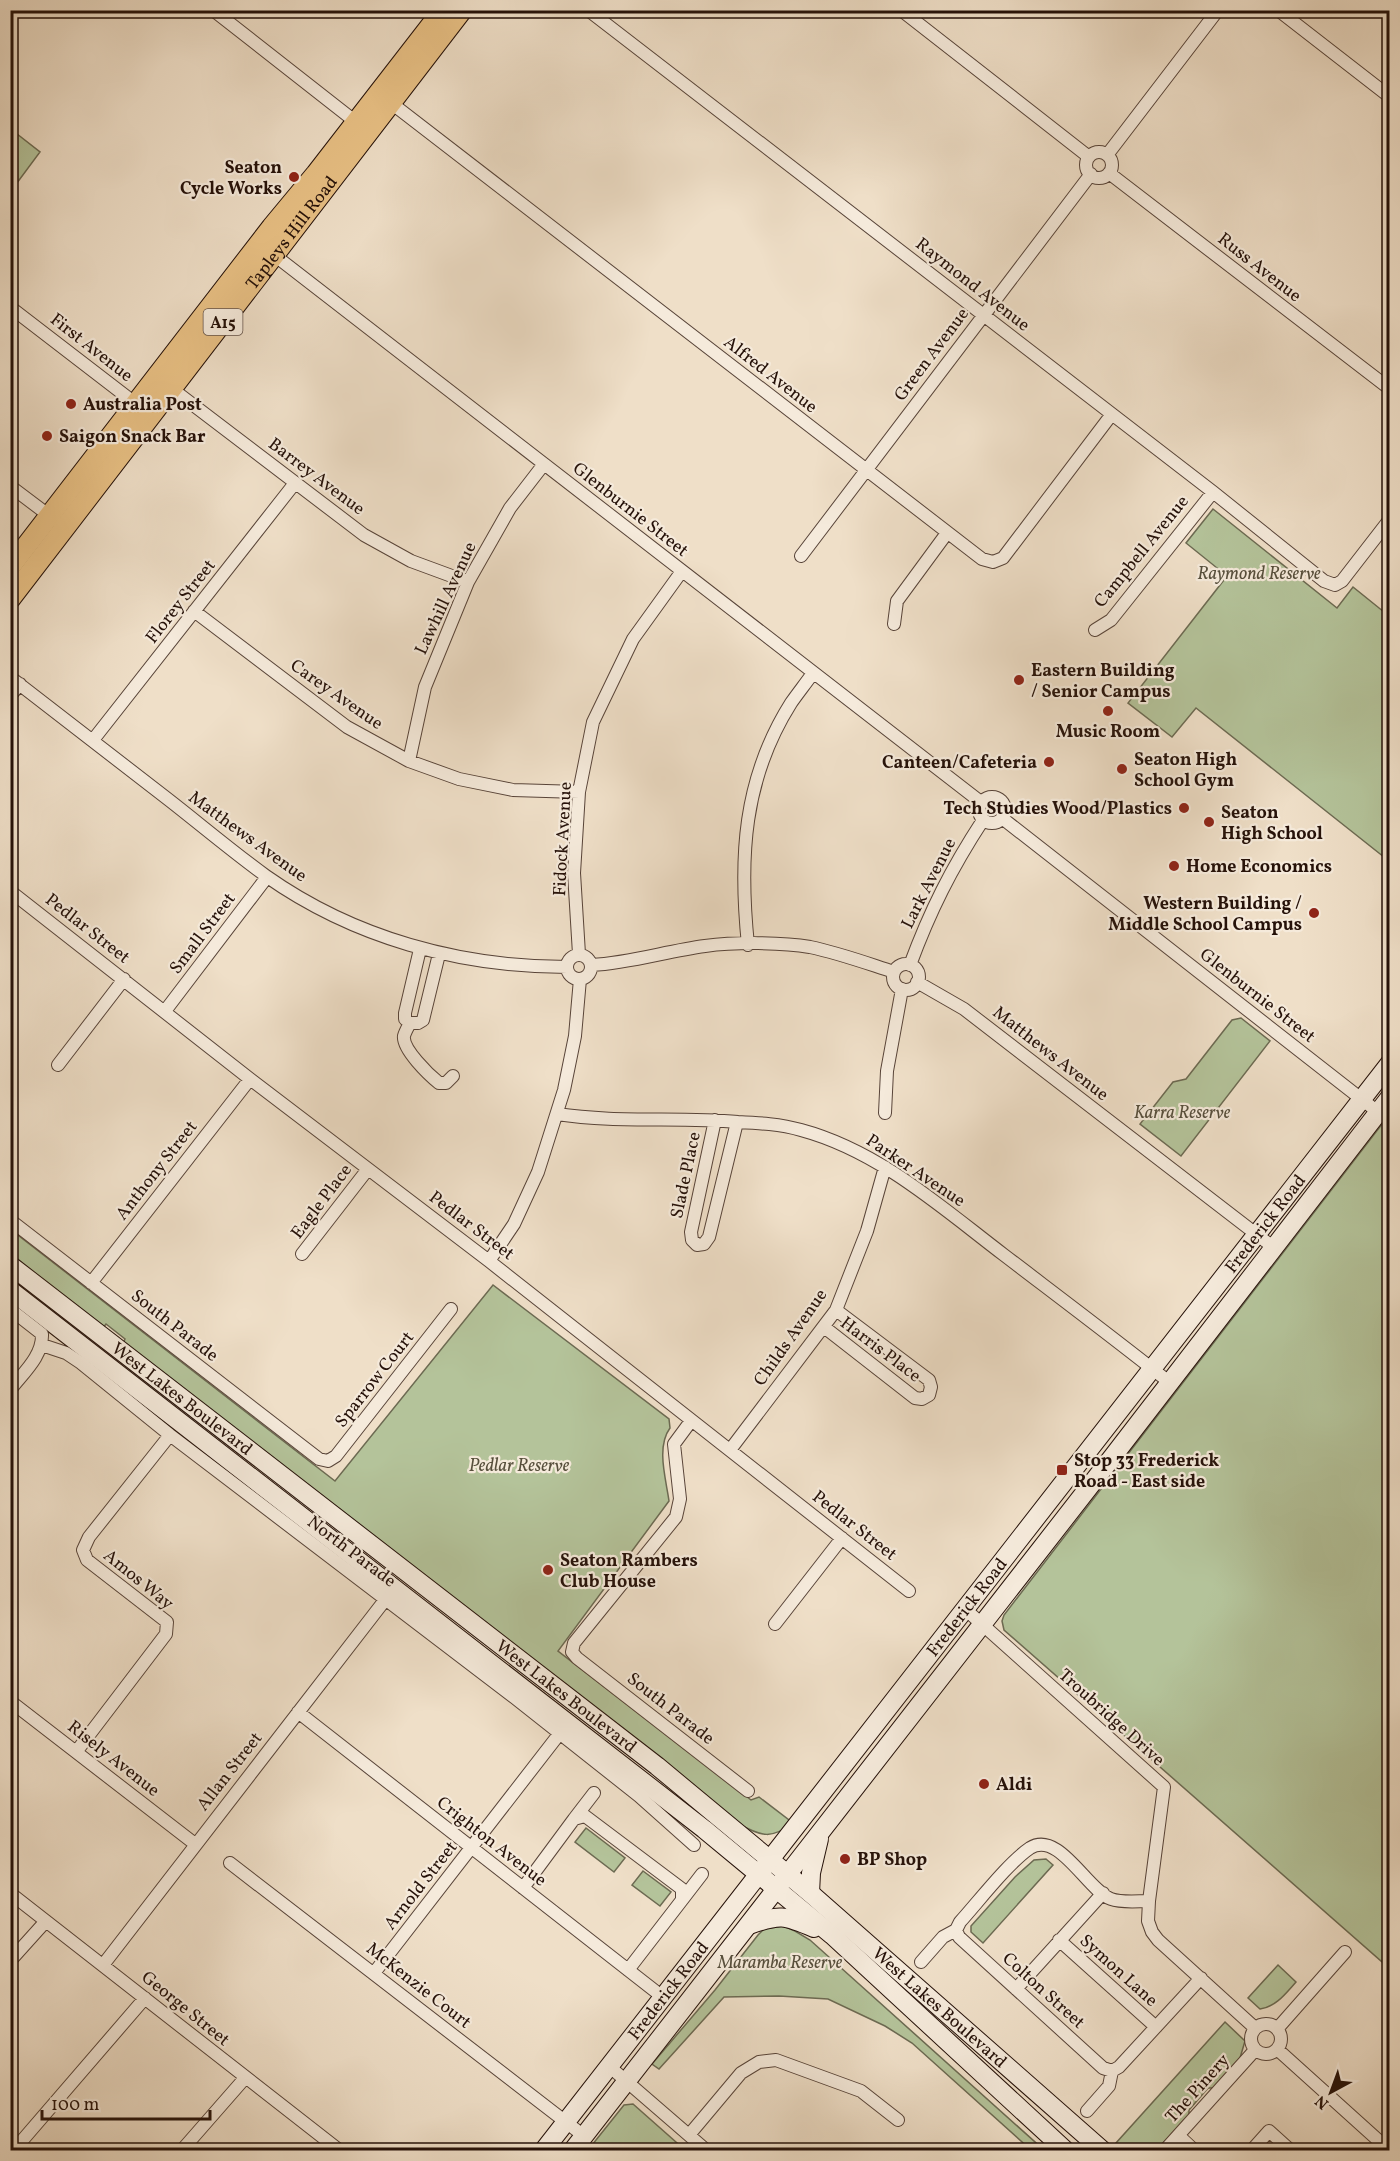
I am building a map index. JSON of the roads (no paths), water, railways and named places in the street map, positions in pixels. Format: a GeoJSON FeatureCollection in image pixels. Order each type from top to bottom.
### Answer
{"type":"FeatureCollection","features":[{"type":"Feature","properties":{"kind":"main road","name":"Tapleys Hill Road"},"geometry":{"type":"LineString","coordinates":[[10,599],[57,522],[363,128],[443,10]]}},
{"type":"Feature","properties":{"kind":"main road","name":"Tapleys Hill Road"},"geometry":{"type":"LineString","coordinates":[[385,98],[462,10]]}},
{"type":"Feature","properties":{"kind":"main road","name":"Tapleys Hill Road"},"geometry":{"type":"LineString","coordinates":[[10,567],[57,522]]}},
{"type":"Feature","properties":{"kind":"main road","name":"Frederick Road"},"geometry":{"type":"LineString","coordinates":[[544,2151],[1389,1063]]}},
{"type":"Feature","properties":{"kind":"main road","name":"Frederick Road"},"geometry":{"type":"LineString","coordinates":[[579,2144],[983,1625],[1389,1097]]}},
{"type":"Feature","properties":{"kind":"main road","name":"West Lakes Boulevard"},"geometry":{"type":"LineString","coordinates":[[10,1265],[657,1766],[810,1893],[1102,2151]]}},
{"type":"Feature","properties":{"kind":"main road","name":"West Lakes Boulevard"},"geometry":{"type":"LineString","coordinates":[[10,1290],[704,1829],[832,1935],[1065,2151]]}},
{"type":"Feature","properties":{"kind":"main road"},"geometry":{"type":"LineString","coordinates":[[735,1832],[771,1840],[792,1830]]}},
{"type":"Feature","properties":{"kind":"main road"},"geometry":{"type":"LineString","coordinates":[[810,1893],[811,1873],[821,1831]]}},
{"type":"Feature","properties":{"kind":"main road"},"geometry":{"type":"LineString","coordinates":[[735,1906],[738,1883],[737,1857]]}},
{"type":"Feature","properties":{"kind":"main road"},"geometry":{"type":"LineString","coordinates":[[749,1925],[775,1916],[797,1921],[832,1935]]}},
{"type":"Feature","properties":{"kind":"street"},"geometry":{"type":"LineString","coordinates":[[213,10],[363,128]]}},
{"type":"Feature","properties":{"kind":"street","name":"Raymond Avenue"},"geometry":{"type":"LineString","coordinates":[[588,10],[1213,492],[1324,581],[1335,585],[1342,581],[1389,519]]}},
{"type":"Feature","properties":{"kind":"street"},"geometry":{"type":"LineString","coordinates":[[902,10],[1089,157]]}},
{"type":"Feature","properties":{"kind":"street"},"geometry":{"type":"LineString","coordinates":[[1107,155],[1218,10]]}},
{"type":"Feature","properties":{"kind":"street"},"geometry":{"type":"LineString","coordinates":[[1278,10],[1389,97]]}},
{"type":"Feature","properties":{"kind":"street","name":"Alfred Avenue"},"geometry":{"type":"LineString","coordinates":[[385,98],[982,559],[993,562],[1004,558],[1112,414]]}},
{"type":"Feature","properties":{"kind":"street"},"geometry":{"type":"LineString","coordinates":[[1099,152],[1107,155],[1112,165],[1109,173],[1102,177],[1091,174],[1087,164],[1089,157],[1099,152]]}},
{"type":"Feature","properties":{"kind":"street","name":"Russ Avenue"},"geometry":{"type":"LineString","coordinates":[[1109,173],[1389,389]]}},
{"type":"Feature","properties":{"kind":"street","name":"Green Avenue"},"geometry":{"type":"LineString","coordinates":[[801,556],[1091,174]]}},
{"type":"Feature","properties":{"kind":"street","name":"Glenburnie Street"},"geometry":{"type":"LineString","coordinates":[[267,249],[982,803]]}},
{"type":"Feature","properties":{"kind":"street","name":"First Avenue"},"geometry":{"type":"LineString","coordinates":[[10,307],[143,410]]}},
{"type":"Feature","properties":{"kind":"street","name":"Barrey Avenue"},"geometry":{"type":"LineString","coordinates":[[164,383],[364,535],[411,561],[468,582]]}},
{"type":"Feature","properties":{"kind":"street","name":"Lawhill Avenue"},"geometry":{"type":"LineString","coordinates":[[409,761],[425,687],[468,582],[510,508],[544,464]]}},
{"type":"Feature","properties":{"kind":"street","name":"Florey Street"},"geometry":{"type":"LineString","coordinates":[[93,740],[295,483]]}},
{"type":"Feature","properties":{"kind":"street"},"geometry":{"type":"LineString","coordinates":[[10,486],[57,522]]}},
{"type":"Feature","properties":{"kind":"street","name":"Campbell Avenue"},"geometry":{"type":"LineString","coordinates":[[1095,630],[1111,620],[1213,492]]}},
{"type":"Feature","properties":{"kind":"street"},"geometry":{"type":"LineString","coordinates":[[894,624],[897,601],[947,533]]}},
{"type":"Feature","properties":{"kind":"street","name":"Fidock Avenue"},"geometry":{"type":"LineString","coordinates":[[579,954],[574,873],[579,792],[593,722],[633,639],[682,571]]}},
{"type":"Feature","properties":{"kind":"street","name":"Carey Avenue"},"geometry":{"type":"LineString","coordinates":[[194,611],[347,727],[409,761],[459,779],[513,790],[579,792]]}},
{"type":"Feature","properties":{"kind":"street"},"geometry":{"type":"LineString","coordinates":[[748,945],[743,856],[748,811],[767,750],[791,704],[813,673]]}},
{"type":"Feature","properties":{"kind":"street"},"geometry":{"type":"LineString","coordinates":[[10,696],[15,680]]}},
{"type":"Feature","properties":{"kind":"street","name":"Matthews Avenue"},"geometry":{"type":"LineString","coordinates":[[15,680],[267,877],[336,917],[371,932],[439,954],[502,965],[567,967]]}},
{"type":"Feature","properties":{"kind":"street"},"geometry":{"type":"LineString","coordinates":[[992,798],[999,800],[1004,811],[1002,818],[991,823],[983,820],[980,813],[982,803],[992,798]]}},
{"type":"Feature","properties":{"kind":"street","name":"Glenburnie Street"},"geometry":{"type":"LineString","coordinates":[[1002,818],[1378,1112]]}},
{"type":"Feature","properties":{"kind":"street","name":"Lark Avenue"},"geometry":{"type":"LineString","coordinates":[[910,965],[935,901],[960,855],[983,820]]}},
{"type":"Feature","properties":{"kind":"street","name":"Small Street"},"geometry":{"type":"LineString","coordinates":[[165,1011],[267,877]]}},
{"type":"Feature","properties":{"kind":"street","name":"Pedlar Street"},"geometry":{"type":"LineString","coordinates":[[10,891],[489,1261],[909,1591]]}},
{"type":"Feature","properties":{"kind":"street"},"geometry":{"type":"LineString","coordinates":[[592,966],[707,946],[748,945],[808,947],[846,956],[894,972]]}},
{"type":"Feature","properties":{"kind":"street"},"geometry":{"type":"LineString","coordinates":[[420,949],[405,1013],[405,1019],[410,1023],[423,1020],[439,954]]}},
{"type":"Feature","properties":{"kind":"street"},"geometry":{"type":"LineString","coordinates":[[579,954],[588,957],[592,966],[589,974],[580,979],[571,976],[567,967],[569,959],[579,954]]}},
{"type":"Feature","properties":{"kind":"street"},"geometry":{"type":"LineString","coordinates":[[910,965],[917,971],[917,982],[912,988],[902,989],[895,984],[894,972],[899,967],[910,965]]}},
{"type":"Feature","properties":{"kind":"street"},"geometry":{"type":"LineString","coordinates":[[58,1065],[124,979]]}},
{"type":"Feature","properties":{"kind":"street"},"geometry":{"type":"LineString","coordinates":[[489,1261],[514,1224],[538,1172],[557,1114],[576,1036],[580,979]]}},
{"type":"Feature","properties":{"kind":"street","name":"Matthews Avenue"},"geometry":{"type":"LineString","coordinates":[[917,982],[964,1009],[1273,1247]]}},
{"type":"Feature","properties":{"kind":"street"},"geometry":{"type":"LineString","coordinates":[[885,1113],[886,1071],[902,989]]}},
{"type":"Feature","properties":{"kind":"street"},"geometry":{"type":"LineString","coordinates":[[410,1023],[404,1037],[405,1046],[413,1057],[439,1083],[446,1083],[453,1076]]}},
{"type":"Feature","properties":{"kind":"street","name":"Anthony Street"},"geometry":{"type":"LineString","coordinates":[[91,1283],[250,1078]]}},
{"type":"Feature","properties":{"kind":"street","name":"Parker Avenue"},"geometry":{"type":"LineString","coordinates":[[557,1114],[584,1118],[715,1120],[772,1124],[800,1129],[833,1140],[885,1167],[932,1200],[1169,1382]]}},
{"type":"Feature","properties":{"kind":"street","name":"Slade Place"},"geometry":{"type":"LineString","coordinates":[[715,1120],[691,1232],[692,1240],[697,1245],[704,1244],[709,1237],[737,1122]]}},
{"type":"Feature","properties":{"kind":"street","name":"Childs Avenue"},"geometry":{"type":"LineString","coordinates":[[729,1450],[836,1310],[867,1231],[885,1167]]}},
{"type":"Feature","properties":{"kind":"street","name":"Eagle Place"},"geometry":{"type":"LineString","coordinates":[[302,1254],[368,1169]]}},
{"type":"Feature","properties":{"kind":"street","name":"South Parade"},"geometry":{"type":"LineString","coordinates":[[10,1220],[319,1459]]}},
{"type":"Feature","properties":{"kind":"street"},"geometry":{"type":"LineString","coordinates":[[10,1309],[42,1334],[42,1345],[38,1355],[10,1390]]}},
{"type":"Feature","properties":{"kind":"street","name":"Sparrow Court"},"geometry":{"type":"LineString","coordinates":[[319,1459],[328,1461],[336,1456],[451,1309]]}},
{"type":"Feature","properties":{"kind":"street","name":"Harris Place"},"geometry":{"type":"LineString","coordinates":[[824,1327],[915,1398],[922,1399],[929,1395],[931,1387],[929,1380],[836,1310]]}},
{"type":"Feature","properties":{"kind":"street","name":"North Parade"},"geometry":{"type":"LineString","coordinates":[[42,1345],[66,1353],[560,1733],[639,1796],[694,1845]]}},
{"type":"Feature","properties":{"kind":"street","name":"South Parade"},"geometry":{"type":"LineString","coordinates":[[691,1421],[674,1444],[680,1499],[676,1517],[574,1643],[573,1652],[577,1658],[748,1791]]}},
{"type":"Feature","properties":{"kind":"street","name":"Amos Way"},"geometry":{"type":"LineString","coordinates":[[76,1752],[166,1634],[167,1622],[87,1560],[83,1550],[89,1537],[170,1435]]}},
{"type":"Feature","properties":{"kind":"street"},"geometry":{"type":"LineString","coordinates":[[775,1624],[842,1538]]}},
{"type":"Feature","properties":{"kind":"street","name":"Allan Street"},"geometry":{"type":"LineString","coordinates":[[103,1965],[385,1600]]}},
{"type":"Feature","properties":{"kind":"street"},"geometry":{"type":"LineString","coordinates":[[965,1609],[983,1625]]}},
{"type":"Feature","properties":{"kind":"street","name":"Troubridge Drive"},"geometry":{"type":"LineString","coordinates":[[983,1625],[1164,1787],[1149,1901],[1148,1921],[1152,1932],[1255,2028]]}},
{"type":"Feature","properties":{"kind":"street","name":"Risely Avenue"},"geometry":{"type":"LineString","coordinates":[[10,1701],[195,1844]]}},
{"type":"Feature","properties":{"kind":"street","name":"Crighton Avenue"},"geometry":{"type":"LineString","coordinates":[[298,1712],[664,1998]]}},
{"type":"Feature","properties":{"kind":"street","name":"Arnold Street"},"geometry":{"type":"LineString","coordinates":[[374,1973],[560,1733]]}},
{"type":"Feature","properties":{"kind":"street"},"geometry":{"type":"LineString","coordinates":[[523,1888],[594,1793]]}},
{"type":"Feature","properties":{"kind":"street"},"geometry":{"type":"LineString","coordinates":[[574,1819],[585,1816],[682,1889],[682,1900]]}},
{"type":"Feature","properties":{"kind":"street"},"geometry":{"type":"LineString","coordinates":[[674,1827],[704,1829]]}},
{"type":"Feature","properties":{"kind":"street"},"geometry":{"type":"LineString","coordinates":[[921,1962],[943,1937],[956,1930],[960,1922],[1015,1862],[1031,1848],[1040,1845],[1054,1847],[1110,1899],[1149,1901]]}},
{"type":"Feature","properties":{"kind":"street","name":"McKenzie Court"},"geometry":{"type":"LineString","coordinates":[[230,1863],[567,2122],[579,2144]]}},
{"type":"Feature","properties":{"kind":"street"},"geometry":{"type":"LineString","coordinates":[[628,1970],[702,1874]]}},
{"type":"Feature","properties":{"kind":"street","name":"George Street"},"geometry":{"type":"LineString","coordinates":[[10,1893],[339,2151]]}},
{"type":"Feature","properties":{"kind":"street","name":"Symon Lane"},"geometry":{"type":"LineString","coordinates":[[1016,1989],[1102,1893]]}},
{"type":"Feature","properties":{"kind":"street"},"geometry":{"type":"LineString","coordinates":[[10,1961],[46,1921]]}},
{"type":"Feature","properties":{"kind":"street","name":"Colton Street"},"geometry":{"type":"LineString","coordinates":[[956,1930],[959,1937],[1103,2068],[1112,2071]]}},
{"type":"Feature","properties":{"kind":"street","name":"Symon Lane"},"geometry":{"type":"LineString","coordinates":[[1059,1940],[1156,2027]]}},
{"type":"Feature","properties":{"kind":"street"},"geometry":{"type":"LineString","coordinates":[[1277,2029],[1345,1952]]}},
{"type":"Feature","properties":{"kind":"street"},"geometry":{"type":"LineString","coordinates":[[1087,2111],[1109,2086],[1112,2071],[1119,2067],[1201,1978]]}},
{"type":"Feature","properties":{"kind":"street"},"geometry":{"type":"LineString","coordinates":[[14,2151],[145,1998]]}},
{"type":"Feature","properties":{"kind":"street"},"geometry":{"type":"LineString","coordinates":[[1264,2024],[1277,2029],[1281,2037],[1278,2049],[1269,2054],[1255,2050],[1251,2037],[1255,2028],[1264,2024]]}},
{"type":"Feature","properties":{"kind":"street"},"geometry":{"type":"LineString","coordinates":[[1278,2049],[1386,2149]]}},
{"type":"Feature","properties":{"kind":"street","name":"The Pinery"},"geometry":{"type":"LineString","coordinates":[[1165,2151],[1255,2050]]}},
{"type":"Feature","properties":{"kind":"street"},"geometry":{"type":"LineString","coordinates":[[689,2135],[741,2073],[759,2062],[776,2060],[861,2091],[898,2120]]}},
{"type":"Feature","properties":{"kind":"street"},"geometry":{"type":"LineString","coordinates":[[610,2067],[706,2151]]}},
{"type":"Feature","properties":{"kind":"street"},"geometry":{"type":"LineString","coordinates":[[182,2151],[245,2078]]}},
{"type":"Feature","properties":{"kind":"street"},"geometry":{"type":"LineString","coordinates":[[1252,2151],[1269,2131],[1290,2151]]}},
{"type":"Feature","properties":{"kind":"street"},"geometry":{"type":"LineString","coordinates":[[1179,2136],[1194,2151]]}},
{"type":"Feature","properties":{"kind":"place","name":"Seaton Cycle Works"},"geometry":{"type":"Point","coordinates":[294,177]}},
{"type":"Feature","properties":{"kind":"place","name":"Australia Post"},"geometry":{"type":"Point","coordinates":[71,404]}},
{"type":"Feature","properties":{"kind":"place","name":"Saigon Snack Bar"},"geometry":{"type":"Point","coordinates":[47,436]}},
{"type":"Feature","properties":{"kind":"place","name":"Eastern Building / Senior Campus"},"geometry":{"type":"Point","coordinates":[1019,680]}},
{"type":"Feature","properties":{"kind":"place","name":"Music Room"},"geometry":{"type":"Point","coordinates":[1108,711]}},
{"type":"Feature","properties":{"kind":"place","name":"Canteen/Cafeteria"},"geometry":{"type":"Point","coordinates":[1049,762]}},
{"type":"Feature","properties":{"kind":"place","name":"Seaton High School Gym"},"geometry":{"type":"Point","coordinates":[1122,769]}},
{"type":"Feature","properties":{"kind":"place","name":"Tech Studies Wood/Plastics"},"geometry":{"type":"Point","coordinates":[1184,808]}},
{"type":"Feature","properties":{"kind":"place","name":"Seaton High School"},"geometry":{"type":"Point","coordinates":[1209,822]}},
{"type":"Feature","properties":{"kind":"place","name":"Home Economics"},"geometry":{"type":"Point","coordinates":[1174,866]}},
{"type":"Feature","properties":{"kind":"place","name":"Western Building / Middle School Campus"},"geometry":{"type":"Point","coordinates":[1314,913]}},
{"type":"Feature","properties":{"kind":"place","name":"Stop 33 Frederick Road - East side"},"geometry":{"type":"Point","coordinates":[1062,1470]}},
{"type":"Feature","properties":{"kind":"place","name":"Seaton Rambers Club House"},"geometry":{"type":"Point","coordinates":[548,1570]}},
{"type":"Feature","properties":{"kind":"place","name":"Aldi"},"geometry":{"type":"Point","coordinates":[984,1784]}},
{"type":"Feature","properties":{"kind":"place","name":"BP Shop"},"geometry":{"type":"Point","coordinates":[845,1859]}},
{"type":"Feature","properties":{"kind":"park label","name":"Raymond Reserve"},"geometry":{"type":"Point","coordinates":[1259,573]}},
{"type":"Feature","properties":{"kind":"park label","name":"Karra Reserve"},"geometry":{"type":"Point","coordinates":[1182,1112]}},
{"type":"Feature","properties":{"kind":"park label","name":"Pedlar Reserve"},"geometry":{"type":"Point","coordinates":[519,1465]}},
{"type":"Feature","properties":{"kind":"park label","name":"Maramba Reserve"},"geometry":{"type":"Point","coordinates":[780,1962]}}]}
